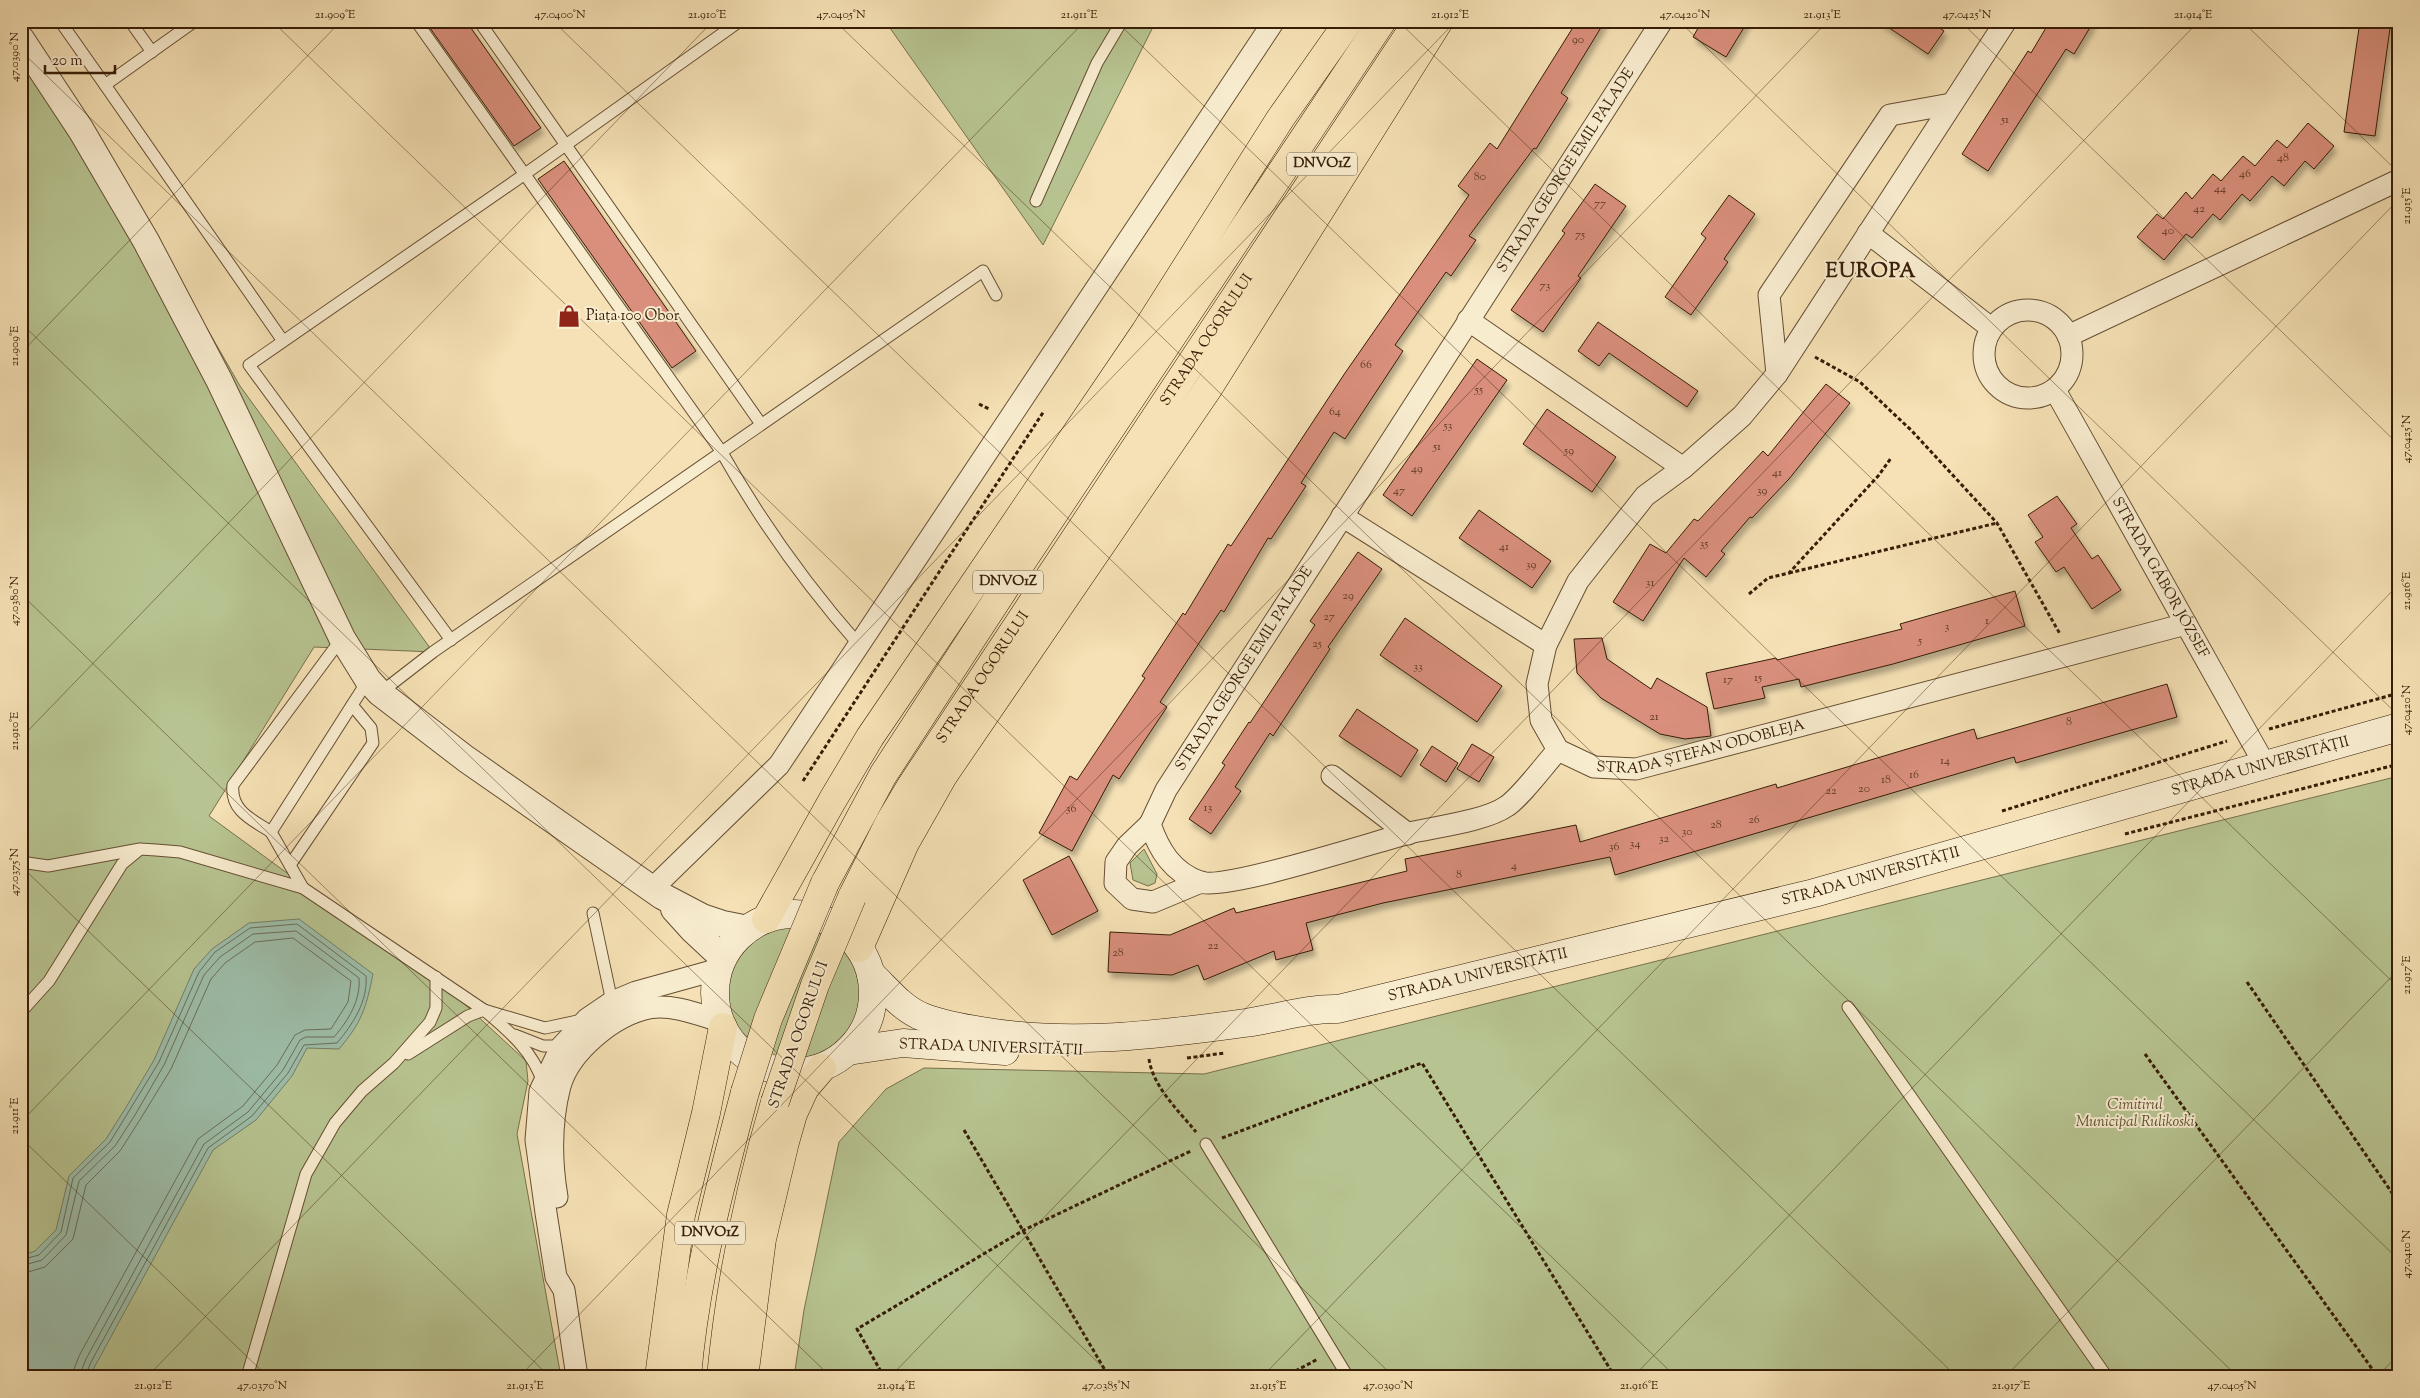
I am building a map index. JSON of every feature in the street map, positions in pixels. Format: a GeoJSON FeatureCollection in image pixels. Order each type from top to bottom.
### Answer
{"type":"FeatureCollection","features":[{"type":"Feature","properties":{"kind":"highway"},"geometry":{"type":"LineString","coordinates":[[757,924],[870,737],[1145,332],[1280,119],[1349,21]]}},
{"type":"Feature","properties":{"kind":"highway","name":"STRADA OGORULUI"},"geometry":{"type":"LineString","coordinates":[[687,1377],[691,1333],[717,1196],[745,1092],[768,1019],[825,883],[883,775],[1021,563],[1382,21]]}},
{"type":"Feature","properties":{"kind":"highway","name":"STRADA OGORULUI"},"geometry":{"type":"LineString","coordinates":[[721,1377],[726,1325],[738,1249],[754,1171],[775,1102],[815,985],[852,898],[889,823],[911,786],[1418,21]]}},
{"type":"Feature","properties":{"kind":"highway"},"geometry":{"type":"LineString","coordinates":[[859,948],[905,843],[943,776],[1209,387],[1440,21]]}},
{"type":"Feature","properties":{"kind":"highway"},"geometry":{"type":"LineString","coordinates":[[659,1377],[681,1215],[710,1097],[721,1024]]}},
{"type":"Feature","properties":{"kind":"highway"},"geometry":{"type":"LineString","coordinates":[[744,1377],[762,1239],[785,1142],[793,1114],[805,1088],[822,1068]]}},
{"type":"Feature","properties":{"kind":"main road","name":"STRADA UNIVERSITĂȚII"},"geometry":{"type":"LineString","coordinates":[[871,974],[906,1008],[922,1017],[960,1027],[1014,1037],[1138,1037],[1248,1022],[1318,1008],[1338,1009],[1814,893],[2399,727]]}},
{"type":"Feature","properties":{"kind":"main road"},"geometry":{"type":"LineString","coordinates":[[787,914],[801,915],[827,921],[845,932],[859,948],[871,974],[874,995],[871,1016],[862,1035],[848,1052],[822,1068],[804,1072],[784,1072],[765,1067],[748,1057],[733,1044],[721,1024],[716,1004],[715,986],[721,964],[738,937],[757,924],[787,914]]}},
{"type":"Feature","properties":{"kind":"main road","name":"STRADA UNIVERSITĂȚII"},"geometry":{"type":"LineString","coordinates":[[848,1052],[903,1043],[1009,1052],[1148,1051],[1248,1039],[1319,1021],[1338,1009]]}},
{"type":"Feature","properties":{"kind":"street"},"geometry":{"type":"LineString","coordinates":[[657,892],[779,766],[1274,21]]}},
{"type":"Feature","properties":{"kind":"street","name":"STRADA GEORGE EMIL PALADE"},"geometry":{"type":"LineString","coordinates":[[1558,750],[1508,806],[1485,816],[1408,834],[1234,880],[1201,882],[1153,902],[1132,899],[1115,883],[1116,862],[1127,846],[1150,824],[1166,790],[1662,21]]}},
{"type":"Feature","properties":{"kind":"street"},"geometry":{"type":"LineString","coordinates":[[1558,750],[1542,720],[1537,684],[1546,645],[1578,581],[1645,496],[1683,468],[1742,416],[1777,374],[2003,22]]}},
{"type":"Feature","properties":{"kind":"street"},"geometry":{"type":"LineString","coordinates":[[21,39],[81,130],[146,241],[219,380],[342,638],[374,687],[442,741],[657,892],[702,917],[722,924],[757,924]]}},
{"type":"Feature","properties":{"kind":"street"},"geometry":{"type":"LineString","coordinates":[[1777,374],[1769,295],[1890,115],[1951,104]]}},
{"type":"Feature","properties":{"kind":"street"},"geometry":{"type":"LineString","coordinates":[[2068,336],[2399,180]]}},
{"type":"Feature","properties":{"kind":"street"},"geometry":{"type":"LineString","coordinates":[[1868,233],[1991,328]]}},
{"type":"Feature","properties":{"kind":"street"},"geometry":{"type":"LineString","coordinates":[[2019,311],[2041,312],[2055,318],[2068,336],[2073,349],[2072,365],[2066,379],[2054,390],[2032,398],[2017,397],[2003,391],[1992,380],[1985,364],[1984,348],[1991,328],[2005,317],[2019,311]]}},
{"type":"Feature","properties":{"kind":"street"},"geometry":{"type":"LineString","coordinates":[[1468,320],[1683,468]]}},
{"type":"Feature","properties":{"kind":"street","name":"STRADA GÁBOR JÓZSEF"},"geometry":{"type":"LineString","coordinates":[[2054,390],[2266,765]]}},
{"type":"Feature","properties":{"kind":"street"},"geometry":{"type":"LineString","coordinates":[[1342,516],[1546,645]]}},
{"type":"Feature","properties":{"kind":"street","name":"STRADA ȘTEFAN ODOBLEJA"},"geometry":{"type":"LineString","coordinates":[[1558,750],[1594,767],[1636,769],[2186,624]]}},
{"type":"Feature","properties":{"kind":"street"},"geometry":{"type":"LineString","coordinates":[[1332,776],[1408,834]]}},
{"type":"Feature","properties":{"kind":"street"},"geometry":{"type":"LineString","coordinates":[[1150,824],[1158,847],[1174,867],[1201,882]]}},
{"type":"Feature","properties":{"kind":"street"},"geometry":{"type":"LineString","coordinates":[[577,1377],[564,1290],[556,1277],[536,1140],[537,1113],[543,1083],[561,1047],[587,1019],[612,1002],[721,964],[693,930],[657,892]]}},
{"type":"Feature","properties":{"kind":"street"},"geometry":{"type":"LineString","coordinates":[[564,1290],[568,1276],[556,1189],[554,1122],[561,1084],[575,1058],[591,1040],[613,1023],[648,1008],[678,1008],[721,1024]]}},
{"type":"Feature","properties":{"kind":"lane"},"geometry":{"type":"LineString","coordinates":[[60,21],[284,341]]}},
{"type":"Feature","properties":{"kind":"lane"},"geometry":{"type":"LineString","coordinates":[[130,21],[152,52]]}},
{"type":"Feature","properties":{"kind":"lane"},"geometry":{"type":"LineString","coordinates":[[105,85],[194,21]]}},
{"type":"Feature","properties":{"kind":"lane"},"geometry":{"type":"LineString","coordinates":[[416,21],[721,451],[744,491],[809,584],[860,646]]}},
{"type":"Feature","properties":{"kind":"lane"},"geometry":{"type":"LineString","coordinates":[[479,21],[761,424]]}},
{"type":"Feature","properties":{"kind":"lane"},"geometry":{"type":"LineString","coordinates":[[451,640],[249,365],[525,174],[740,21]]}},
{"type":"Feature","properties":{"kind":"lane"},"geometry":{"type":"LineString","coordinates":[[1036,201],[1097,63],[1122,21]]}},
{"type":"Feature","properties":{"kind":"lane"},"geometry":{"type":"LineString","coordinates":[[271,832],[352,705],[374,687],[451,640],[983,271],[996,294]]}},
{"type":"Feature","properties":{"kind":"lane"},"geometry":{"type":"LineString","coordinates":[[303,888],[271,832],[241,812],[234,802],[233,785],[342,638]]}},
{"type":"Feature","properties":{"kind":"lane"},"geometry":{"type":"LineString","coordinates":[[290,864],[373,743],[371,728],[352,705]]}},
{"type":"Feature","properties":{"kind":"lane"},"geometry":{"type":"LineString","coordinates":[[21,862],[48,866],[140,849],[180,852],[303,888],[484,1010],[509,1032],[538,1066],[543,1083]]}},
{"type":"Feature","properties":{"kind":"lane"},"geometry":{"type":"LineString","coordinates":[[21,1012],[49,981],[122,864],[140,849]]}},
{"type":"Feature","properties":{"kind":"lane"},"geometry":{"type":"LineString","coordinates":[[593,914],[612,1002]]}},
{"type":"Feature","properties":{"kind":"lane"},"geometry":{"type":"LineString","coordinates":[[247,1377],[306,1174],[335,1123],[362,1091],[394,1063],[430,1022],[436,1008],[436,977]]}},
{"type":"Feature","properties":{"kind":"lane"},"geometry":{"type":"LineString","coordinates":[[1848,1007],[2107,1377]]}},
{"type":"Feature","properties":{"kind":"lane"},"geometry":{"type":"LineString","coordinates":[[394,1063],[468,1016],[484,1010],[545,1028],[587,1019]]}},
{"type":"Feature","properties":{"kind":"lane"},"geometry":{"type":"LineString","coordinates":[[509,1032],[528,1042],[543,1046],[561,1047],[591,1040]]}},
{"type":"Feature","properties":{"kind":"lane"},"geometry":{"type":"LineString","coordinates":[[1206,1144],[1348,1377]]}},
{"type":"Feature","properties":{"kind":"path"},"geometry":{"type":"LineString","coordinates":[[1295,30],[1300,21]]}},
{"type":"Feature","properties":{"kind":"path"},"geometry":{"type":"LineString","coordinates":[[1795,345],[1860,382],[1912,431],[1997,523],[2072,655]]}},
{"type":"Feature","properties":{"kind":"path"},"geometry":{"type":"LineString","coordinates":[[803,781],[1047,407]]}},
{"type":"Feature","properties":{"kind":"path"},"geometry":{"type":"LineString","coordinates":[[1788,573],[1879,475],[1891,458]]}},
{"type":"Feature","properties":{"kind":"path"},"geometry":{"type":"LineString","coordinates":[[1749,594],[1768,578],[1997,523]]}},
{"type":"Feature","properties":{"kind":"path"},"geometry":{"type":"LineString","coordinates":[[1996,813],[2250,734],[2399,693]]}},
{"type":"Feature","properties":{"kind":"path"},"geometry":{"type":"LineString","coordinates":[[779,766],[832,800]]}},
{"type":"Feature","properties":{"kind":"path"},"geometry":{"type":"LineString","coordinates":[[2248,982],[2399,1203]]}},
{"type":"Feature","properties":{"kind":"path"},"geometry":{"type":"LineString","coordinates":[[2145,1054],[2378,1377]]}},
{"type":"Feature","properties":{"kind":"path"},"geometry":{"type":"LineString","coordinates":[[1149,1062],[1165,1095],[1206,1144]]}},
{"type":"Feature","properties":{"kind":"path"},"geometry":{"type":"LineString","coordinates":[[884,1377],[857,1330],[1024,1230],[1206,1144],[1422,1063],[1615,1377]]}},
{"type":"Feature","properties":{"kind":"path"},"geometry":{"type":"LineString","coordinates":[[964,1130],[1108,1377]]}},
{"type":"Feature","properties":{"kind":"path"},"geometry":{"type":"LineString","coordinates":[[1284,1377],[1332,1351]]}},
{"type":"Feature","properties":{"kind":"green space"},"geometry":{"type":"Polygon","coordinates":[[[21,21],[24,21],[88,121],[240,386],[433,652],[314,647],[209,816],[458,998],[526,1061],[528,1081],[517,1134],[561,1377],[21,1377],[21,21]]]}},
{"type":"Feature","properties":{"kind":"green space"},"geometry":{"type":"Polygon","coordinates":[[[885,21],[1156,21],[1043,245],[885,21]]]}},
{"type":"Feature","properties":{"kind":"green space","name":"Cimitirul Municipal Rulikoski"},"geometry":{"type":"Polygon","coordinates":[[[2399,776],[2399,1377],[794,1377],[804,1310],[839,1142],[886,1089],[924,1068],[1204,1074],[2399,776]]]}},
{"type":"Feature","properties":{"kind":"green space"},"geometry":{"type":"Polygon","coordinates":[[[1144,849],[1157,874],[1155,883],[1148,886],[1133,880],[1130,863],[1144,849]]]}},
{"type":"Feature","properties":{"kind":"green space"},"geometry":{"type":"Polygon","coordinates":[[[794,925],[820,930],[842,945],[857,967],[862,993],[857,1019],[842,1041],[820,1056],[794,1061],[768,1056],[746,1041],[731,1019],[726,993],[731,967],[746,945],[768,930],[794,925]]]}},
{"type":"Feature","properties":{"kind":"water"},"geometry":{"type":"Polygon","coordinates":[[[299,919],[373,974],[365,1006],[353,1031],[339,1049],[307,1048],[292,1076],[256,1120],[213,1150],[89,1377],[21,1377],[21,1256],[35,1251],[56,1230],[69,1176],[106,1139],[125,1109],[154,1060],[194,969],[212,949],[249,923],[299,919]]]}},
{"type":"Feature","properties":{"kind":"building"},"geometry":{"type":"Polygon","coordinates":[[[425,21],[466,21],[541,128],[514,146],[425,21]]]}},
{"type":"Feature","properties":{"kind":"building"},"geometry":{"type":"Polygon","coordinates":[[[1577,21],[1605,21],[1561,93],[1568,98],[1536,149],[1534,148],[1469,236],[1476,240],[1451,276],[1446,272],[1395,345],[1403,351],[1345,439],[1334,432],[1301,483],[1306,486],[1271,539],[1268,538],[1224,612],[1221,610],[1160,702],[1167,707],[1119,779],[1113,775],[1072,851],[1039,833],[1070,776],[1077,780],[1145,678],[1142,676],[1183,613],[1185,615],[1228,544],[1231,546],[1345,373],[1469,195],[1458,186],[1490,143],[1497,149],[1577,21]]]}},
{"type":"Feature","properties":{"kind":"building"},"geometry":{"type":"Polygon","coordinates":[[[1702,21],[1748,21],[1726,57],[1693,37],[1702,21]]]}},
{"type":"Feature","properties":{"kind":"building"},"geometry":{"type":"Polygon","coordinates":[[[1879,21],[1930,21],[1944,31],[1928,54],[1879,21]]]}},
{"type":"Feature","properties":{"kind":"building"},"geometry":{"type":"Polygon","coordinates":[[[2050,21],[2094,21],[2074,54],[2066,49],[1988,171],[1962,154],[2028,51],[2031,53],[2050,21]]]}},
{"type":"Feature","properties":{"kind":"building"},"geometry":{"type":"Polygon","coordinates":[[[2360,21],[2391,21],[2375,136],[2344,132],[2360,21]]]}},
{"type":"Feature","properties":{"kind":"building"},"geometry":{"type":"Polygon","coordinates":[[[2308,123],[2334,146],[2314,169],[2305,161],[2284,186],[2272,176],[2250,201],[2242,194],[2220,220],[2213,214],[2192,238],[2186,234],[2164,260],[2137,237],[2157,214],[2163,219],[2186,192],[2192,199],[2213,174],[2221,181],[2243,156],[2255,166],[2277,140],[2287,148],[2308,123]]]}},
{"type":"Feature","properties":{"kind":"building"},"geometry":{"type":"Polygon","coordinates":[[[564,161],[696,351],[672,368],[538,179],[564,161]]]}},
{"type":"Feature","properties":{"kind":"building"},"geometry":{"type":"Polygon","coordinates":[[[1595,184],[1626,206],[1578,276],[1581,278],[1543,332],[1511,310],[1565,233],[1562,231],[1595,184]]]}},
{"type":"Feature","properties":{"kind":"building"},"geometry":{"type":"Polygon","coordinates":[[[1729,195],[1755,214],[1724,259],[1728,262],[1691,315],[1665,297],[1706,238],[1701,234],[1729,195]]]}},
{"type":"Feature","properties":{"kind":"building"},"geometry":{"type":"Polygon","coordinates":[[[1598,322],[1698,391],[1687,407],[1609,353],[1599,366],[1578,351],[1598,322]]]}},
{"type":"Feature","properties":{"kind":"building"},"geometry":{"type":"Polygon","coordinates":[[[1477,359],[1507,380],[1412,516],[1383,495],[1477,359]]]}},
{"type":"Feature","properties":{"kind":"building"},"geometry":{"type":"Polygon","coordinates":[[[1826,384],[1850,403],[1789,479],[1752,518],[1750,517],[1721,551],[1725,554],[1706,577],[1684,558],[1643,621],[1613,602],[1650,544],[1666,553],[1694,519],[1698,521],[1763,451],[1768,456],[1826,384]]]}},
{"type":"Feature","properties":{"kind":"building"},"geometry":{"type":"Polygon","coordinates":[[[1547,409],[1616,457],[1592,492],[1523,444],[1547,409]]]}},
{"type":"Feature","properties":{"kind":"building"},"geometry":{"type":"Polygon","coordinates":[[[2057,496],[2077,524],[2071,528],[2092,559],[2098,555],[2121,590],[2092,609],[2064,567],[2056,572],[2035,542],[2043,537],[2028,515],[2057,496]]]}},
{"type":"Feature","properties":{"kind":"building"},"geometry":{"type":"Polygon","coordinates":[[[1479,510],[1551,561],[1532,588],[1459,538],[1479,510]]]}},
{"type":"Feature","properties":{"kind":"building"},"geometry":{"type":"Polygon","coordinates":[[[1358,552],[1382,569],[1328,647],[1330,649],[1273,736],[1270,733],[1235,787],[1241,791],[1211,834],[1189,819],[1225,765],[1222,763],[1315,625],[1310,621],[1358,552]]]}},
{"type":"Feature","properties":{"kind":"building"},"geometry":{"type":"Polygon","coordinates":[[[2015,591],[2025,626],[1893,664],[1801,687],[1799,679],[1762,687],[1765,698],[1714,709],[1706,673],[1776,658],[1777,660],[1902,629],[1900,624],[2015,591]]]}},
{"type":"Feature","properties":{"kind":"building"},"geometry":{"type":"Polygon","coordinates":[[[1405,618],[1502,686],[1477,722],[1380,655],[1405,618]]]}},
{"type":"Feature","properties":{"kind":"building"},"geometry":{"type":"Polygon","coordinates":[[[1602,638],[1607,659],[1651,689],[1657,678],[1707,707],[1711,736],[1685,739],[1660,734],[1601,698],[1577,673],[1574,639],[1602,638]]]}},
{"type":"Feature","properties":{"kind":"building"},"geometry":{"type":"Polygon","coordinates":[[[2167,684],[2177,717],[2016,763],[2014,757],[1615,875],[1610,857],[1383,903],[1306,923],[1313,950],[1276,960],[1274,951],[1204,980],[1198,965],[1172,975],[1108,972],[1110,932],[1170,935],[1234,908],[1236,913],[1407,871],[1405,859],[1576,825],[1580,842],[1776,784],[1777,788],[1974,729],[1977,739],[2167,684]]]}},
{"type":"Feature","properties":{"kind":"building"},"geometry":{"type":"Polygon","coordinates":[[[1357,709],[1418,750],[1401,777],[1339,736],[1357,709]]]}},
{"type":"Feature","properties":{"kind":"building"},"geometry":{"type":"Polygon","coordinates":[[[1472,744],[1494,757],[1479,782],[1457,769],[1472,744]]]}},
{"type":"Feature","properties":{"kind":"building"},"geometry":{"type":"Polygon","coordinates":[[[1432,746],[1458,763],[1446,782],[1420,765],[1432,746]]]}},
{"type":"Feature","properties":{"kind":"building"},"geometry":{"type":"Polygon","coordinates":[[[1069,856],[1098,911],[1052,935],[1023,880],[1069,856]]]}},
{"type":"Feature","properties":{"kind":"place","name":"Piața 100 Obor"},"geometry":{"type":"Point","coordinates":[569,316]}},
{"type":"Feature","properties":{"kind":"district","name":"EUROPA"},"geometry":{"type":"Point","coordinates":[1871,272]}}]}
